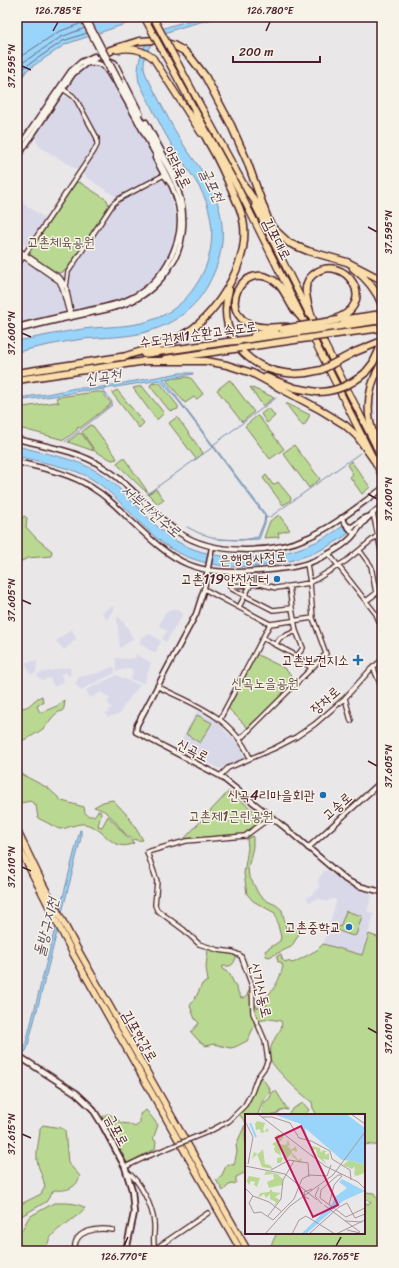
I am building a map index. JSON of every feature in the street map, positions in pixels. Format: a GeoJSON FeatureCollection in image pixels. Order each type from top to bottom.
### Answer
{"type":"FeatureCollection","features":[{"type":"Feature","properties":{"kind":"highway"},"geometry":{"type":"LineString","coordinates":[[111,51],[144,40],[156,40],[168,43],[188,54],[199,67],[231,125],[241,146],[269,222]]}},
{"type":"Feature","properties":{"kind":"highway"},"geometry":{"type":"LineString","coordinates":[[194,109],[197,120],[236,199],[244,226],[242,252],[226,301],[229,327],[236,343],[249,358],[270,370],[287,374],[306,374],[321,370],[355,352],[380,342]]}},
{"type":"Feature","properties":{"kind":"highway"},"geometry":{"type":"LineString","coordinates":[[248,191],[278,233],[296,247],[352,264],[382,280]]}},
{"type":"Feature","properties":{"kind":"highway"},"geometry":{"type":"LineString","coordinates":[[334,258],[352,267],[368,281],[375,290],[382,305]]}},
{"type":"Feature","properties":{"kind":"highway"},"geometry":{"type":"LineString","coordinates":[[304,321],[293,309],[284,291],[275,280],[265,276],[254,276],[245,280],[238,288],[235,304],[239,315],[243,320],[253,325],[282,330],[290,327],[338,321],[347,314],[356,301],[355,285],[347,274],[339,270],[326,269],[315,273],[310,279],[306,294],[313,320]]}},
{"type":"Feature","properties":{"kind":"highway"},"geometry":{"type":"LineString","coordinates":[[122,357],[166,343],[190,330],[216,306],[233,277]]}},
{"type":"Feature","properties":{"kind":"highway","name":"수도권제1순환고속도로"},"geometry":{"type":"LineString","coordinates":[[17,373],[235,341],[282,330],[338,321],[380,317]]}},
{"type":"Feature","properties":{"kind":"highway","name":"수도권제1순환고속도로"},"geometry":{"type":"LineString","coordinates":[[17,380],[380,328]]}},
{"type":"Feature","properties":{"kind":"highway"},"geometry":{"type":"LineString","coordinates":[[143,362],[206,361],[236,367],[295,388],[317,392],[330,391],[344,386],[365,373],[373,364],[380,342]]}},
{"type":"Feature","properties":{"kind":"highway"},"geometry":{"type":"LineString","coordinates":[[376,446],[371,424],[369,402],[374,378],[382,362]]}},
{"type":"Feature","properties":{"kind":"highway"},"geometry":{"type":"LineString","coordinates":[[236,367],[265,380],[337,419],[357,436],[374,460]]}},
{"type":"Feature","properties":{"kind":"main road","name":"김포대로"},"geometry":{"type":"LineString","coordinates":[[144,17],[239,190],[382,476]]}},
{"type":"Feature","properties":{"kind":"main road","name":"김포대로"},"geometry":{"type":"LineString","coordinates":[[153,17],[248,191],[382,458]]}},
{"type":"Feature","properties":{"kind":"main road"},"geometry":{"type":"LineString","coordinates":[[111,51],[128,48],[139,50],[153,58],[216,157],[239,190]]}},
{"type":"Feature","properties":{"kind":"main road","name":"김포한강로"},"geometry":{"type":"LineString","coordinates":[[17,830],[43,884],[77,948],[248,1251]]}},
{"type":"Feature","properties":{"kind":"main road","name":"김포한강로"},"geometry":{"type":"LineString","coordinates":[[17,844],[73,954],[241,1251]]}},
{"type":"Feature","properties":{"kind":"main road","name":"금포로"},"geometry":{"type":"LineString","coordinates":[[17,1055],[68,1087],[89,1104],[102,1124],[125,1167],[133,1192],[133,1220],[126,1251]]}},
{"type":"Feature","properties":{"kind":"street","name":"아라육로"},"geometry":{"type":"LineString","coordinates":[[17,328],[107,309],[133,301],[148,292],[162,278],[174,260],[183,232],[182,205],[175,187],[82,17]]}},
{"type":"Feature","properties":{"kind":"street","name":"아라육로"},"geometry":{"type":"LineString","coordinates":[[86,17],[120,85]]}},
{"type":"Feature","properties":{"kind":"street"},"geometry":{"type":"LineString","coordinates":[[17,158],[73,74],[84,64],[111,51]]}},
{"type":"Feature","properties":{"kind":"street"},"geometry":{"type":"LineString","coordinates":[[17,150],[70,71],[85,60],[111,51]]}},
{"type":"Feature","properties":{"kind":"street"},"geometry":{"type":"LineString","coordinates":[[107,70],[107,64],[110,61],[113,61],[171,167],[176,180],[175,187]]}},
{"type":"Feature","properties":{"kind":"street"},"geometry":{"type":"LineString","coordinates":[[84,64],[95,62],[104,66],[107,70],[164,175],[175,187]]}},
{"type":"Feature","properties":{"kind":"street"},"geometry":{"type":"LineString","coordinates":[[17,266],[97,145],[97,138],[77,100],[63,89]]}},
{"type":"Feature","properties":{"kind":"street"},"geometry":{"type":"LineString","coordinates":[[71,316],[66,287],[68,272],[115,202],[164,175]]}},
{"type":"Feature","properties":{"kind":"street"},"geometry":{"type":"LineString","coordinates":[[17,249],[59,281],[71,316]]}},
{"type":"Feature","properties":{"kind":"street"},"geometry":{"type":"LineString","coordinates":[[17,252],[56,275],[62,280],[66,287]]}},
{"type":"Feature","properties":{"kind":"street"},"geometry":{"type":"LineString","coordinates":[[56,275],[62,275],[68,272]]}},
{"type":"Feature","properties":{"kind":"street"},"geometry":{"type":"LineString","coordinates":[[17,438],[80,456],[103,467],[118,478],[174,529],[211,549],[243,549],[283,546],[310,537],[341,518],[382,489]]}},
{"type":"Feature","properties":{"kind":"street","name":"은행영사정로"},"geometry":{"type":"LineString","coordinates":[[17,462],[60,473],[90,486],[111,502],[166,552],[189,566],[222,572],[245,572],[307,564],[329,554],[348,541],[368,517],[382,506]]}},
{"type":"Feature","properties":{"kind":"street"},"geometry":{"type":"LineString","coordinates":[[373,513],[382,555]]}},
{"type":"Feature","properties":{"kind":"street"},"geometry":{"type":"LineString","coordinates":[[347,526],[352,527],[364,518],[368,517]]}},
{"type":"Feature","properties":{"kind":"street"},"geometry":{"type":"LineString","coordinates":[[341,518],[354,534]]}},
{"type":"Feature","properties":{"kind":"street"},"geometry":{"type":"LineString","coordinates":[[292,608],[273,610],[232,589],[230,586],[263,584],[274,588],[310,583],[360,551],[378,535]]}},
{"type":"Feature","properties":{"kind":"street","name":"신곡로"},"geometry":{"type":"LineString","coordinates":[[211,549],[204,589],[196,614],[137,725],[136,732],[220,776],[346,880],[359,886],[382,892]]}},
{"type":"Feature","properties":{"kind":"street"},"geometry":{"type":"LineString","coordinates":[[360,551],[371,566],[376,593]]}},
{"type":"Feature","properties":{"kind":"street"},"geometry":{"type":"LineString","coordinates":[[329,554],[377,616],[382,628]]}},
{"type":"Feature","properties":{"kind":"street"},"geometry":{"type":"LineString","coordinates":[[240,739],[326,654],[313,618],[307,564]]}},
{"type":"Feature","properties":{"kind":"street"},"geometry":{"type":"LineString","coordinates":[[239,608],[251,584]]}},
{"type":"Feature","properties":{"kind":"street"},"geometry":{"type":"LineString","coordinates":[[289,586],[293,620],[303,648],[297,656]]}},
{"type":"Feature","properties":{"kind":"street"},"geometry":{"type":"LineString","coordinates":[[204,589],[270,624],[313,618]]}},
{"type":"Feature","properties":{"kind":"street"},"geometry":{"type":"LineString","coordinates":[[366,601],[382,589]]}},
{"type":"Feature","properties":{"kind":"street"},"geometry":{"type":"LineString","coordinates":[[220,719],[270,624]]}},
{"type":"Feature","properties":{"kind":"street"},"geometry":{"type":"LineString","coordinates":[[275,644],[280,638],[296,631]]}},
{"type":"Feature","properties":{"kind":"street"},"geometry":{"type":"LineString","coordinates":[[263,638],[297,656],[311,668]]}},
{"type":"Feature","properties":{"kind":"street","name":"장차로"},"geometry":{"type":"LineString","coordinates":[[220,776],[228,768],[291,740],[315,724],[345,698],[373,667],[382,660]]}},
{"type":"Feature","properties":{"kind":"street"},"geometry":{"type":"LineString","coordinates":[[373,667],[382,688]]}},
{"type":"Feature","properties":{"kind":"street"},"geometry":{"type":"LineString","coordinates":[[158,687],[220,719],[240,739],[250,758]]}},
{"type":"Feature","properties":{"kind":"street"},"geometry":{"type":"LineString","coordinates":[[345,698],[351,721]]}},
{"type":"Feature","properties":{"kind":"street","name":"고송로"},"geometry":{"type":"LineString","coordinates":[[308,848],[382,781]]}},
{"type":"Feature","properties":{"kind":"street","name":"신기신동로"},"geometry":{"type":"LineString","coordinates":[[125,1167],[210,1131],[229,1121],[245,1105],[257,1078],[266,1066],[268,1060],[268,1052],[253,1013],[252,986],[241,956],[233,952],[218,950],[199,944],[184,930],[157,910],[155,905],[157,881],[147,852],[186,841],[245,836],[254,831],[271,817]]}},
{"type":"Feature","properties":{"kind":"street"},"geometry":{"type":"LineString","coordinates":[[127,1172],[135,1178],[141,1188],[154,1218],[154,1250]]}},
{"type":"Feature","properties":{"kind":"street"},"geometry":{"type":"LineString","coordinates":[[133,1192],[137,1188],[141,1188]]}},
{"type":"Feature","properties":{"kind":"street"},"geometry":{"type":"LineString","coordinates":[[154,1250],[208,1213]]}},
{"type":"Feature","properties":{"kind":"street"},"geometry":{"type":"LineString","coordinates":[[75,1251],[76,1240],[87,1231],[98,1228],[112,1230]]}},
{"type":"Feature","properties":{"kind":"shaded area"},"geometry":{"type":"Polygon","coordinates":[[[93,63],[101,66],[110,77],[158,166],[158,171],[155,178],[116,197],[86,177],[83,173],[99,148],[99,139],[79,99],[70,89],[69,85],[75,74],[93,63]]]}},
{"type":"Feature","properties":{"kind":"shaded area"},"geometry":{"type":"Polygon","coordinates":[[[63,97],[73,99],[95,140],[93,149],[78,170],[40,147],[36,141],[37,134],[63,97]]]}},
{"type":"Feature","properties":{"kind":"shaded area"},"geometry":{"type":"Polygon","coordinates":[[[160,181],[168,185],[176,220],[173,243],[169,255],[161,268],[147,284],[128,296],[105,304],[77,310],[73,309],[68,286],[70,274],[114,208],[124,199],[160,181]]]}},
{"type":"Feature","properties":{"kind":"shaded area"},"geometry":{"type":"Polygon","coordinates":[[[17,199],[46,219],[27,244],[21,247],[17,246],[17,199]]]}},
{"type":"Feature","properties":{"kind":"shaded area"},"geometry":{"type":"Polygon","coordinates":[[[26,262],[58,284],[64,307],[63,313],[17,324],[17,270],[23,263],[26,262]]]}},
{"type":"Feature","properties":{"kind":"shaded area"},"geometry":{"type":"Polygon","coordinates":[[[382,517],[382,544],[378,522],[382,517]]]}},
{"type":"Feature","properties":{"kind":"shaded area"},"geometry":{"type":"Polygon","coordinates":[[[112,606],[114,608],[107,620],[102,612],[112,606]]]}},
{"type":"Feature","properties":{"kind":"shaded area"},"geometry":{"type":"Polygon","coordinates":[[[176,609],[183,614],[166,642],[162,639],[167,631],[159,626],[165,612],[176,609]]]}},
{"type":"Feature","properties":{"kind":"shaded area"},"geometry":{"type":"Polygon","coordinates":[[[119,617],[127,627],[133,639],[120,648],[117,618],[119,617]]]}},
{"type":"Feature","properties":{"kind":"shaded area"},"geometry":{"type":"Polygon","coordinates":[[[72,629],[76,639],[64,650],[56,641],[72,629]]]}},
{"type":"Feature","properties":{"kind":"shaded area"},"geometry":{"type":"Polygon","coordinates":[[[150,634],[161,641],[155,653],[140,644],[141,638],[150,634]]]}},
{"type":"Feature","properties":{"kind":"shaded area"},"geometry":{"type":"Polygon","coordinates":[[[136,654],[151,663],[144,683],[130,680],[133,673],[131,668],[117,671],[116,668],[116,658],[135,658],[136,654]]]}},
{"type":"Feature","properties":{"kind":"shaded area"},"geometry":{"type":"Polygon","coordinates":[[[37,661],[36,673],[30,674],[25,662],[37,661]]]}},
{"type":"Feature","properties":{"kind":"shaded area"},"geometry":{"type":"Polygon","coordinates":[[[112,667],[115,668],[115,673],[86,687],[82,691],[75,684],[79,677],[99,673],[112,667]]]}},
{"type":"Feature","properties":{"kind":"shaded area"},"geometry":{"type":"Polygon","coordinates":[[[62,668],[70,668],[71,674],[68,676],[66,672],[61,674],[64,682],[54,687],[50,678],[43,680],[39,678],[37,674],[62,668]]]}},
{"type":"Feature","properties":{"kind":"shaded area"},"geometry":{"type":"Polygon","coordinates":[[[117,675],[140,685],[123,707],[120,714],[107,717],[106,713],[112,708],[107,702],[110,699],[101,692],[90,698],[86,690],[117,675]]]}},
{"type":"Feature","properties":{"kind":"shaded area"},"geometry":{"type":"Polygon","coordinates":[[[197,711],[219,723],[238,743],[245,758],[223,768],[218,768],[178,747],[197,711]]]}},
{"type":"Feature","properties":{"kind":"shaded area"},"geometry":{"type":"Polygon","coordinates":[[[324,871],[328,871],[346,883],[372,895],[367,911],[374,914],[362,955],[323,944],[336,899],[326,902],[317,899],[309,902],[307,898],[320,888],[318,880],[324,871]]]}},
{"type":"Feature","properties":{"kind":"green space","name":"고촌체육공원"},"geometry":{"type":"Polygon","coordinates":[[[79,182],[107,200],[109,206],[68,268],[63,272],[57,273],[32,257],[30,251],[73,187],[79,182]]]}},
{"type":"Feature","properties":{"kind":"green space"},"geometry":{"type":"Polygon","coordinates":[[[191,378],[203,394],[197,399],[194,397],[185,403],[167,381],[168,379],[191,378]]]}},
{"type":"Feature","properties":{"kind":"green space"},"geometry":{"type":"Polygon","coordinates":[[[230,380],[254,412],[242,422],[217,390],[230,380]]]}},
{"type":"Feature","properties":{"kind":"green space"},"geometry":{"type":"Polygon","coordinates":[[[160,383],[178,406],[178,409],[172,411],[169,410],[150,386],[151,384],[160,383]]]}},
{"type":"Feature","properties":{"kind":"green space"},"geometry":{"type":"Polygon","coordinates":[[[142,386],[164,413],[158,419],[156,419],[133,388],[142,386]]]}},
{"type":"Feature","properties":{"kind":"green space"},"geometry":{"type":"Polygon","coordinates":[[[250,387],[273,397],[274,398],[263,406],[250,387]]]}},
{"type":"Feature","properties":{"kind":"green space"},"geometry":{"type":"Polygon","coordinates":[[[117,390],[144,423],[139,428],[112,393],[117,390]]]}},
{"type":"Feature","properties":{"kind":"green space"},"geometry":{"type":"Polygon","coordinates":[[[102,392],[111,403],[110,405],[80,428],[78,427],[77,430],[64,440],[23,429],[17,430],[17,408],[56,402],[59,403],[56,398],[58,397],[102,392]]]}},
{"type":"Feature","properties":{"kind":"green space"},"geometry":{"type":"Polygon","coordinates":[[[286,404],[310,415],[304,426],[302,425],[286,404]]]}},
{"type":"Feature","properties":{"kind":"green space"},"geometry":{"type":"Polygon","coordinates":[[[269,408],[275,416],[267,423],[261,414],[269,408]]]}},
{"type":"Feature","properties":{"kind":"green space"},"geometry":{"type":"Polygon","coordinates":[[[257,416],[284,449],[270,459],[245,426],[257,416]]]}},
{"type":"Feature","properties":{"kind":"green space"},"geometry":{"type":"Polygon","coordinates":[[[177,417],[203,453],[196,459],[169,423],[177,417]]]}},
{"type":"Feature","properties":{"kind":"green space"},"geometry":{"type":"Polygon","coordinates":[[[90,425],[93,426],[117,459],[112,460],[96,452],[82,432],[90,425]]]}},
{"type":"Feature","properties":{"kind":"green space"},"geometry":{"type":"Polygon","coordinates":[[[79,433],[82,434],[94,451],[68,442],[79,433]]]}},
{"type":"Feature","properties":{"kind":"green space"},"geometry":{"type":"Polygon","coordinates":[[[294,445],[320,479],[309,488],[283,453],[294,445]]]}},
{"type":"Feature","properties":{"kind":"green space"},"geometry":{"type":"Polygon","coordinates":[[[124,458],[148,492],[117,464],[124,458]]]}},
{"type":"Feature","properties":{"kind":"green space"},"geometry":{"type":"Polygon","coordinates":[[[351,461],[370,487],[362,494],[350,477],[353,474],[347,465],[351,461]]]}},
{"type":"Feature","properties":{"kind":"green space"},"geometry":{"type":"Polygon","coordinates":[[[266,475],[273,485],[278,482],[291,498],[290,501],[283,505],[263,478],[266,475]]]}},
{"type":"Feature","properties":{"kind":"green space"},"geometry":{"type":"Polygon","coordinates":[[[156,489],[164,500],[158,504],[148,494],[156,489]]]}},
{"type":"Feature","properties":{"kind":"green space"},"geometry":{"type":"Polygon","coordinates":[[[279,515],[290,530],[278,533],[279,537],[264,538],[270,521],[279,515]]]}},
{"type":"Feature","properties":{"kind":"green space"},"geometry":{"type":"Polygon","coordinates":[[[24,516],[27,518],[26,527],[36,538],[52,551],[51,556],[28,558],[17,563],[17,524],[24,516]]]}},
{"type":"Feature","properties":{"kind":"green space","name":"신곡노을공원"},"geometry":{"type":"Polygon","coordinates":[[[256,654],[284,668],[296,680],[248,728],[228,708],[256,654]]]}},
{"type":"Feature","properties":{"kind":"green space"},"geometry":{"type":"Polygon","coordinates":[[[42,696],[43,702],[37,706],[40,713],[57,706],[65,700],[64,708],[54,716],[44,728],[18,742],[17,746],[17,707],[25,708],[42,696]]]}},
{"type":"Feature","properties":{"kind":"green space"},"geometry":{"type":"Polygon","coordinates":[[[197,715],[212,723],[200,743],[186,734],[197,715]]]}},
{"type":"Feature","properties":{"kind":"green space"},"geometry":{"type":"Polygon","coordinates":[[[17,772],[48,788],[62,801],[84,807],[85,813],[89,816],[94,816],[98,811],[100,811],[101,814],[98,826],[102,827],[108,816],[134,843],[120,845],[114,843],[92,826],[78,824],[59,829],[38,818],[36,805],[30,801],[17,804],[17,772]]]}},
{"type":"Feature","properties":{"kind":"green space","name":"고촌제1근린공원"},"geometry":{"type":"Polygon","coordinates":[[[229,791],[264,819],[263,821],[246,834],[184,839],[229,791]]]}},
{"type":"Feature","properties":{"kind":"green space"},"geometry":{"type":"Polygon","coordinates":[[[113,800],[128,816],[143,840],[133,839],[128,836],[108,814],[103,810],[94,807],[103,802],[113,800]]]}},
{"type":"Feature","properties":{"kind":"green space"},"geometry":{"type":"Polygon","coordinates":[[[252,836],[253,847],[248,868],[249,877],[259,895],[282,910],[287,932],[298,928],[300,929],[298,936],[291,947],[269,957],[266,956],[265,951],[280,941],[281,937],[275,913],[253,901],[247,894],[244,873],[248,848],[247,839],[252,836]]]}},
{"type":"Feature","properties":{"kind":"green space"},"geometry":{"type":"Polygon","coordinates":[[[346,911],[362,916],[356,935],[353,936],[336,930],[337,926],[340,927],[346,911]]]}},
{"type":"Feature","properties":{"kind":"green space"},"geometry":{"type":"Polygon","coordinates":[[[369,934],[382,939],[382,1146],[365,1144],[365,1114],[316,1114],[312,1102],[283,1075],[270,1059],[271,1048],[281,1028],[281,1021],[270,1019],[257,1021],[255,1015],[254,1003],[258,1008],[267,1005],[265,998],[277,984],[283,966],[281,962],[278,962],[277,956],[281,954],[282,959],[285,962],[287,961],[293,963],[317,950],[323,944],[362,955],[369,934]]]}},
{"type":"Feature","properties":{"kind":"green space"},"geometry":{"type":"Polygon","coordinates":[[[208,949],[237,954],[233,964],[223,966],[222,969],[229,973],[241,998],[246,997],[250,988],[251,1010],[255,1025],[247,1041],[235,1047],[230,1048],[214,1044],[206,1046],[191,1032],[199,1023],[195,1019],[190,1006],[202,984],[208,981],[206,967],[208,949]]]}},
{"type":"Feature","properties":{"kind":"green space"},"geometry":{"type":"Polygon","coordinates":[[[261,1077],[270,1089],[269,1094],[262,1102],[258,1114],[245,1114],[245,1122],[239,1114],[261,1077]]]}},
{"type":"Feature","properties":{"kind":"green space"},"geometry":{"type":"Polygon","coordinates":[[[276,1091],[288,1110],[283,1109],[276,1114],[261,1114],[264,1103],[270,1098],[272,1092],[276,1091]]]}},
{"type":"Feature","properties":{"kind":"green space"},"geometry":{"type":"Polygon","coordinates":[[[303,1103],[309,1110],[306,1114],[288,1114],[294,1108],[303,1103]]]}},
{"type":"Feature","properties":{"kind":"green space"},"geometry":{"type":"Polygon","coordinates":[[[146,1110],[158,1125],[153,1139],[156,1141],[155,1149],[127,1163],[100,1118],[107,1114],[114,1116],[121,1123],[129,1124],[135,1127],[140,1123],[140,1114],[146,1110]]]}},
{"type":"Feature","properties":{"kind":"green space"},"geometry":{"type":"Polygon","coordinates":[[[43,1125],[65,1130],[68,1163],[80,1176],[76,1184],[70,1188],[54,1190],[46,1202],[23,1215],[17,1215],[17,1206],[41,1194],[45,1187],[37,1156],[40,1128],[43,1125]]]}},
{"type":"Feature","properties":{"kind":"green space"},"geometry":{"type":"Polygon","coordinates":[[[245,1125],[245,1172],[236,1177],[236,1183],[229,1185],[223,1191],[216,1180],[222,1175],[227,1164],[234,1165],[237,1152],[236,1145],[245,1125]]]}},
{"type":"Feature","properties":{"kind":"green space"},"geometry":{"type":"Polygon","coordinates":[[[365,1192],[374,1193],[377,1198],[382,1196],[382,1251],[271,1251],[271,1245],[276,1234],[365,1234],[365,1202],[368,1204],[371,1202],[365,1198],[365,1192]]]}},
{"type":"Feature","properties":{"kind":"green space"},"geometry":{"type":"Polygon","coordinates":[[[54,1203],[74,1204],[85,1208],[56,1231],[49,1240],[47,1251],[22,1251],[18,1237],[29,1217],[54,1203]]]}},
{"type":"Feature","properties":{"kind":"water"},"geometry":{"type":"Polygon","coordinates":[[[17,17],[146,17],[66,44],[27,70],[17,85],[17,17]]]}},
{"type":"Feature","properties":{"kind":"water"},"geometry":{"type":"Polygon","coordinates":[[[202,17],[223,17],[181,27],[160,36],[152,44],[146,54],[144,70],[169,120],[185,147],[204,174],[217,201],[221,215],[222,242],[220,255],[209,283],[198,300],[191,307],[176,319],[158,328],[133,335],[75,340],[17,352],[17,341],[83,329],[143,323],[152,320],[171,311],[182,302],[196,285],[207,263],[210,251],[212,238],[210,214],[198,184],[176,153],[139,82],[138,68],[139,60],[145,46],[154,34],[169,26],[202,17]]]}},
{"type":"Feature","properties":{"kind":"water"},"geometry":{"type":"Polygon","coordinates":[[[180,373],[193,374],[163,379],[266,515],[265,523],[259,539],[244,540],[258,537],[265,516],[180,403],[160,380],[17,401],[17,398],[76,388],[96,388],[180,373]]]}},
{"type":"Feature","properties":{"kind":"water"},"geometry":{"type":"Polygon","coordinates":[[[17,446],[69,459],[98,472],[125,494],[167,535],[182,544],[199,551],[235,557],[272,555],[290,552],[311,544],[335,532],[343,526],[349,533],[329,546],[307,556],[283,562],[258,566],[232,567],[208,563],[185,556],[164,544],[120,502],[92,479],[66,468],[17,456],[17,446]]]}},
{"type":"Feature","properties":{"kind":"water"},"geometry":{"type":"Polygon","coordinates":[[[80,830],[81,838],[27,1049],[24,1052],[24,1048],[80,830]]]}},
{"type":"Feature","properties":{"kind":"pier"},"geometry":{"type":"Polygon","coordinates":[[[77,17],[90,17],[100,35],[89,39],[77,17]]]}},
{"type":"Feature","properties":{"kind":"waterway","name":"신곡천"},"geometry":{"type":"LineString","coordinates":[[65,442],[112,405],[112,402],[102,389]]}},
{"type":"Feature","properties":{"kind":"waterway"},"geometry":{"type":"LineString","coordinates":[[213,445],[276,398]]}},
{"type":"Feature","properties":{"kind":"waterway","name":"서부간선수로"},"geometry":{"type":"LineString","coordinates":[[147,494],[213,447]]}},
{"type":"Feature","properties":{"kind":"waterway"},"geometry":{"type":"LineString","coordinates":[[266,518],[270,517],[360,453]]}},
{"type":"Feature","properties":{"kind":"waterway","name":"서부간선수로"},"geometry":{"type":"LineString","coordinates":[[187,527],[199,533],[218,539]]}},
{"type":"Feature","properties":{"kind":"place","name":"고촌119안전센터"},"geometry":{"type":"Point","coordinates":[277,579]}},
{"type":"Feature","properties":{"kind":"place","name":"고촌보건지소"},"geometry":{"type":"Point","coordinates":[358,660]}},
{"type":"Feature","properties":{"kind":"place","name":"신곡4리마을회관"},"geometry":{"type":"Point","coordinates":[323,795]}},
{"type":"Feature","properties":{"kind":"place","name":"고촌중학교"},"geometry":{"type":"Point","coordinates":[349,927]}},
{"type":"Feature","properties":{"kind":"water label","name":"굴포천"},"geometry":{"type":"Point","coordinates":[212,185]}},
{"type":"Feature","properties":{"kind":"water label","name":"돌방구지천"},"geometry":{"type":"Point","coordinates":[46,927]}}]}
